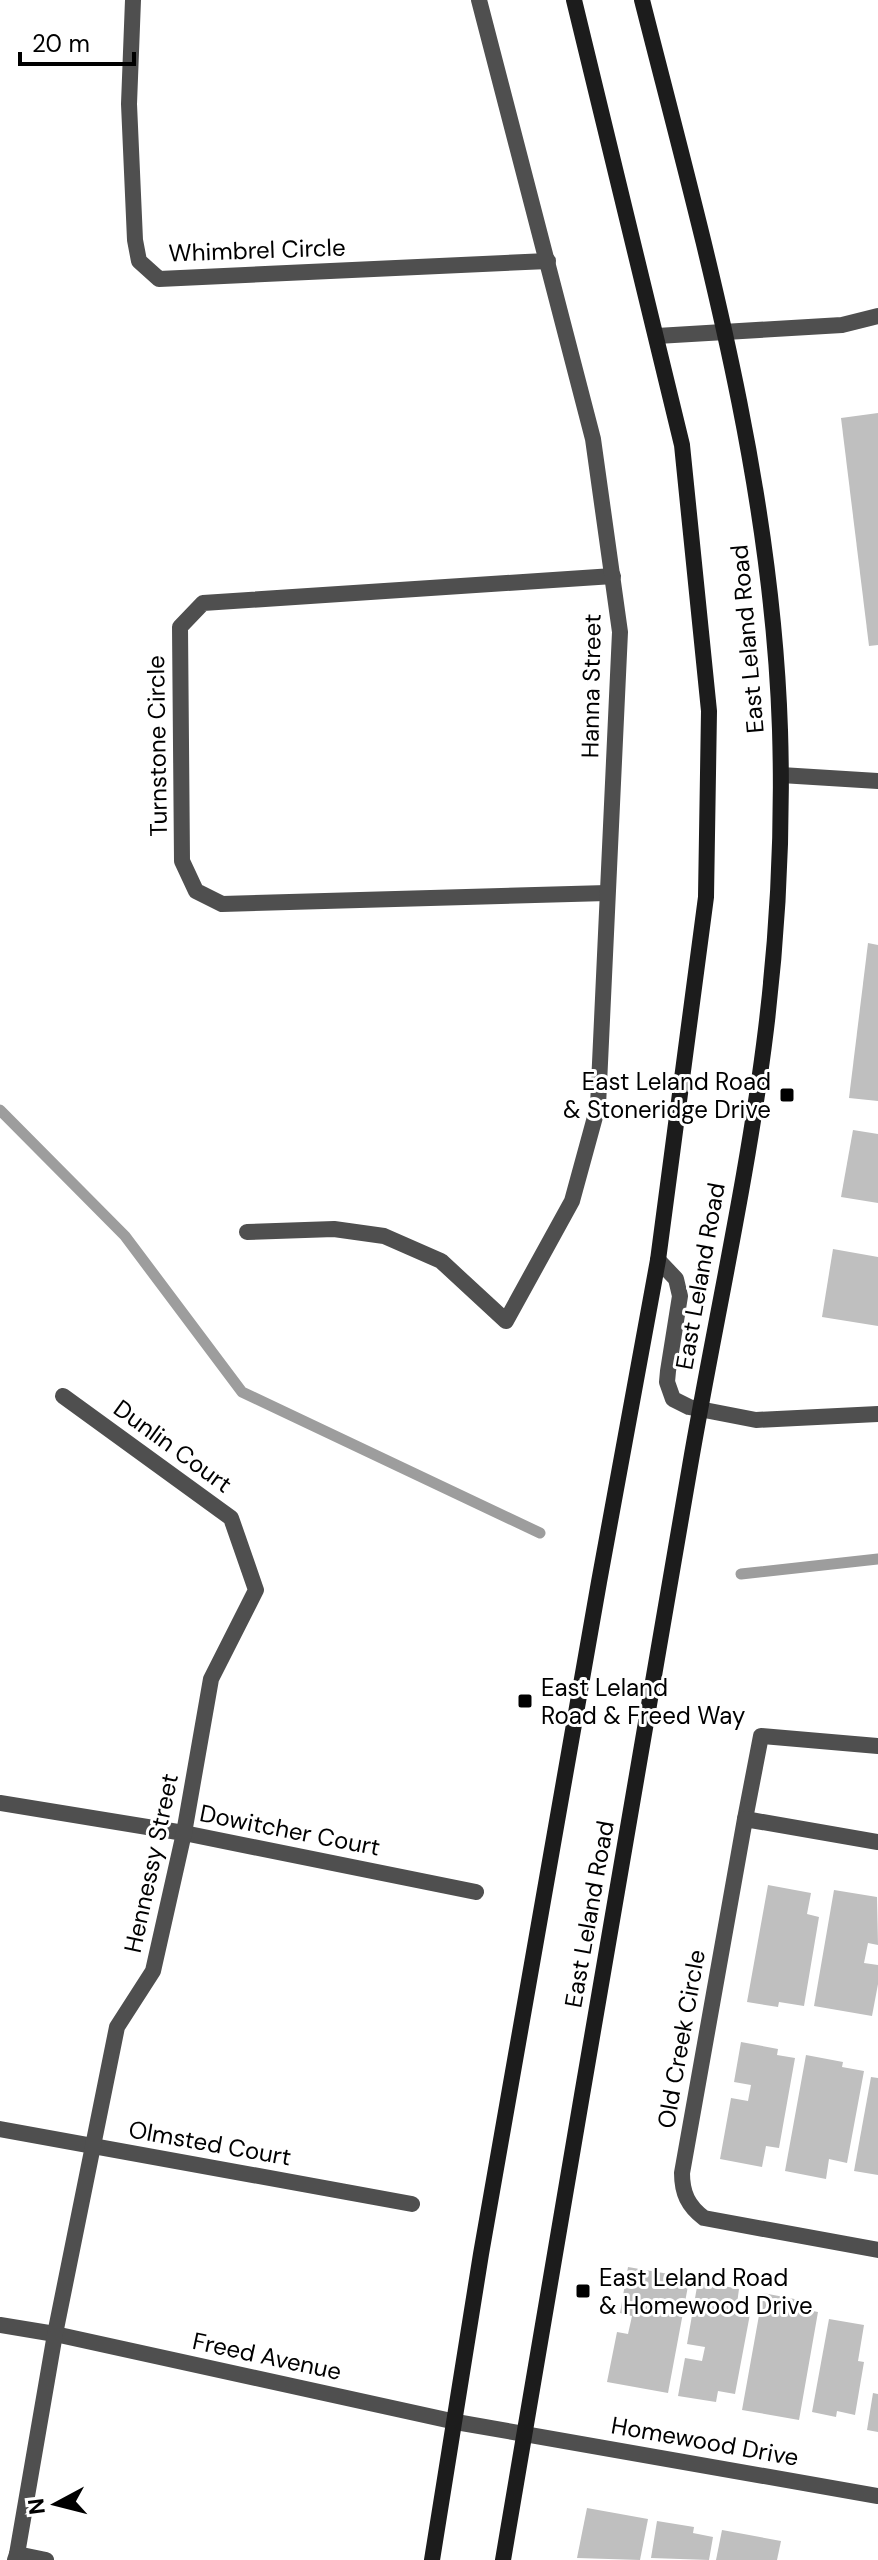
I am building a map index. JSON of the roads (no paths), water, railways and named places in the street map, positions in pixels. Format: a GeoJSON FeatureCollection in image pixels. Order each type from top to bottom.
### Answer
{"type":"FeatureCollection","features":[{"type":"Feature","properties":{"kind":"main road","name":"East Leland Road"},"geometry":{"type":"LineString","coordinates":[[432,2560],[596,1596],[658,1260],[706,897],[709,711],[682,445],[574,0]]}},
{"type":"Feature","properties":{"kind":"main road","name":"East Leland Road"},"geometry":{"type":"LineString","coordinates":[[503,2560],[745,1163],[766,1030],[777,900],[781,775],[776,658],[764,544],[725,330],[642,0]]}},
{"type":"Feature","properties":{"kind":"street","name":"Whimbrel Circle"},"geometry":{"type":"LineString","coordinates":[[133,0],[129,104],[135,240],[139,261],[159,279],[548,261]]}},
{"type":"Feature","properties":{"kind":"street","name":"Hanna Street"},"geometry":{"type":"LineString","coordinates":[[247,1232],[334,1229],[384,1236],[441,1261],[506,1321],[572,1201],[598,1106],[620,632],[593,439],[479,0]]}},
{"type":"Feature","properties":{"kind":"street"},"geometry":{"type":"LineString","coordinates":[[657,336],[842,325],[878,316]]}},
{"type":"Feature","properties":{"kind":"street","name":"Turnstone Circle"},"geometry":{"type":"LineString","coordinates":[[607,893],[222,904],[196,891],[182,861],[180,627],[203,603],[613,576]]}},
{"type":"Feature","properties":{"kind":"street"},"geometry":{"type":"LineString","coordinates":[[781,775],[878,781]]}},
{"type":"Feature","properties":{"kind":"street"},"geometry":{"type":"LineString","coordinates":[[658,1260],[676,1279],[680,1296],[668,1371],[669,1391],[680,1404],[769,1420],[878,1414]]}},
{"type":"Feature","properties":{"kind":"street","name":"Dunlin Court"},"geometry":{"type":"LineString","coordinates":[[63,1396],[231,1518],[256,1590]]}},
{"type":"Feature","properties":{"kind":"street","name":"Hennessy Street"},"geometry":{"type":"LineString","coordinates":[[16,2557],[55,2334],[117,2027],[153,1971],[184,1833],[211,1679],[256,1590]]}},
{"type":"Feature","properties":{"kind":"street","name":"Old Creek Circle"},"geometry":{"type":"LineString","coordinates":[[878,1746],[761,1736],[684,2158],[682,2187],[696,2212],[715,2222],[878,2250]]}},
{"type":"Feature","properties":{"kind":"street","name":"Dowitcher Court"},"geometry":{"type":"LineString","coordinates":[[0,1803],[184,1833],[476,1892]]}},
{"type":"Feature","properties":{"kind":"street"},"geometry":{"type":"LineString","coordinates":[[745,1819],[878,1842]]}},
{"type":"Feature","properties":{"kind":"street","name":"Olmsted Court"},"geometry":{"type":"LineString","coordinates":[[0,2129],[412,2204]]}},
{"type":"Feature","properties":{"kind":"street","name":"Freed Avenue"},"geometry":{"type":"LineString","coordinates":[[0,2325],[524,2434]]}},
{"type":"Feature","properties":{"kind":"street","name":"Homewood Drive"},"geometry":{"type":"LineString","coordinates":[[524,2434],[878,2496]]}},
{"type":"Feature","properties":{"kind":"street"},"geometry":{"type":"LineString","coordinates":[[16,2557],[46,2560]]}},
{"type":"Feature","properties":{"kind":"waterway"},"geometry":{"type":"LineString","coordinates":[[0,1110],[125,1236],[242,1392],[540,1533]]}},
{"type":"Feature","properties":{"kind":"waterway"},"geometry":{"type":"LineString","coordinates":[[741,1574],[878,1559]]}},
{"type":"Feature","properties":{"kind":"place","name":"East Leland Road & Stoneridge Drive"},"geometry":{"type":"Point","coordinates":[787,1095]}},
{"type":"Feature","properties":{"kind":"place","name":"East Leland Road & Freed Way"},"geometry":{"type":"Point","coordinates":[525,1701]}},
{"type":"Feature","properties":{"kind":"place","name":"East Leland Road & Homewood Drive"},"geometry":{"type":"Point","coordinates":[583,2291]}}]}
